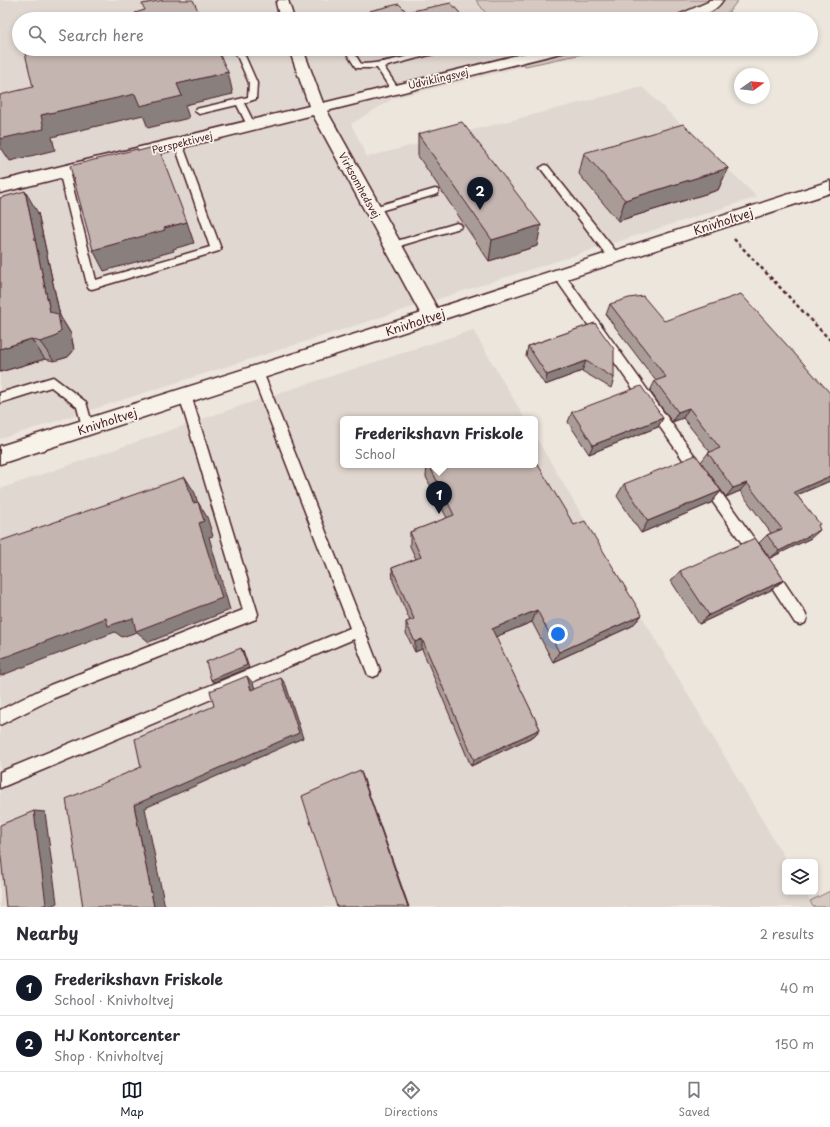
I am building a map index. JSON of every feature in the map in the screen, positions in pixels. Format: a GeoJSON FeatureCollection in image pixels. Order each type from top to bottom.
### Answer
{"type":"FeatureCollection","features":[{"type":"Feature","properties":{"kind":"street"},"geometry":{"type":"LineString","coordinates":[[697,12],[713,5],[716,0]]}},
{"type":"Feature","properties":{"kind":"street"},"geometry":{"type":"LineString","coordinates":[[283,3],[285,12]]}},
{"type":"Feature","properties":{"kind":"street","name":"Virksomhedsvej"},"geometry":{"type":"LineString","coordinates":[[298,56],[317,108],[432,317]]}},
{"type":"Feature","properties":{"kind":"street","name":"Udviklingsvej"},"geometry":{"type":"LineString","coordinates":[[317,108],[530,56]]}},
{"type":"Feature","properties":{"kind":"street","name":"Perspektivvej"},"geometry":{"type":"LineString","coordinates":[[0,187],[317,108]]}},
{"type":"Feature","properties":{"kind":"street","name":"Knivholtvej"},"geometry":{"type":"LineString","coordinates":[[0,455],[432,317],[830,187]]}},
{"type":"Feature","properties":{"kind":"lane"},"geometry":{"type":"LineString","coordinates":[[199,111],[240,103],[252,99],[253,83],[241,56]]}},
{"type":"Feature","properties":{"kind":"lane"},"geometry":{"type":"LineString","coordinates":[[353,56],[359,66],[379,66],[420,56]]}},
{"type":"Feature","properties":{"kind":"lane"},"geometry":{"type":"LineString","coordinates":[[379,66],[394,88]]}},
{"type":"Feature","properties":{"kind":"lane"},"geometry":{"type":"LineString","coordinates":[[240,103],[251,125]]}},
{"type":"Feature","properties":{"kind":"lane"},"geometry":{"type":"LineString","coordinates":[[64,171],[92,285],[216,249],[178,143]]}},
{"type":"Feature","properties":{"kind":"lane"},"geometry":{"type":"LineString","coordinates":[[545,168],[614,257]]}},
{"type":"Feature","properties":{"kind":"lane"},"geometry":{"type":"LineString","coordinates":[[373,210],[435,192]]}},
{"type":"Feature","properties":{"kind":"lane"},"geometry":{"type":"LineString","coordinates":[[393,245],[457,226]]}},
{"type":"Feature","properties":{"kind":"lane"},"geometry":{"type":"LineString","coordinates":[[559,275],[784,593],[800,618]]}},
{"type":"Feature","properties":{"kind":"lane"},"geometry":{"type":"LineString","coordinates":[[257,372],[373,670]]}},
{"type":"Feature","properties":{"kind":"lane"},"geometry":{"type":"LineString","coordinates":[[0,398],[53,382],[82,405],[87,427]]}},
{"type":"Feature","properties":{"kind":"lane"},"geometry":{"type":"LineString","coordinates":[[0,718],[50,692],[251,614],[185,395]]}},
{"type":"Feature","properties":{"kind":"lane"},"geometry":{"type":"LineString","coordinates":[[0,780],[358,631]]}},
{"type":"Feature","properties":{"kind":"path"},"geometry":{"type":"LineString","coordinates":[[719,223],[830,340]]}},
{"type":"Feature","properties":{"kind":"shaded area"},"geometry":{"type":"Polygon","coordinates":[[[0,0],[476,0],[485,12],[12,12],[12,56],[517,56],[525,66],[394,98],[351,124],[367,157],[642,87],[757,197],[0,439],[0,0]]]}},
{"type":"Feature","properties":{"kind":"shaded area"},"geometry":{"type":"Polygon","coordinates":[[[476,0],[738,0],[729,12],[485,12],[476,0]]]}},
{"type":"Feature","properties":{"kind":"shaded area"},"geometry":{"type":"Polygon","coordinates":[[[517,56],[573,56],[525,66],[517,56]]]}},
{"type":"Feature","properties":{"kind":"shaded area"},"geometry":{"type":"Polygon","coordinates":[[[473,330],[523,416],[340,416],[340,468],[538,468],[538,441],[785,859],[782,859],[782,895],[806,895],[813,907],[0,907],[0,489],[255,401],[473,330]]]}},
{"type":"Feature","properties":{"kind":"shaded area"},"geometry":{"type":"Polygon","coordinates":[[[830,891],[830,907],[813,907],[810,901],[830,891]]]}},
{"type":"Feature","properties":{"kind":"building"},"geometry":{"type":"Polygon","coordinates":[[[164,0],[193,0],[199,12],[138,12],[145,10],[142,4],[164,0]]]}},
{"type":"Feature","properties":{"kind":"building"},"geometry":{"type":"Polygon","coordinates":[[[451,3],[459,12],[407,12],[451,3]]]}},
{"type":"Feature","properties":{"kind":"building"},"geometry":{"type":"Polygon","coordinates":[[[399,4],[407,12],[369,11],[399,4]]]}},
{"type":"Feature","properties":{"kind":"building"},"geometry":{"type":"Polygon","coordinates":[[[26,56],[220,56],[228,72],[177,84],[182,96],[140,106],[135,94],[41,115],[44,129],[0,139],[0,95],[33,87],[26,56]]]}},
{"type":"Feature","properties":{"kind":"building"},"geometry":{"type":"Polygon","coordinates":[[[462,122],[541,225],[492,240],[418,134],[462,122]]]}},
{"type":"Feature","properties":{"kind":"building"},"geometry":{"type":"Polygon","coordinates":[[[683,124],[728,168],[625,200],[584,153],[683,124]]]}},
{"type":"Feature","properties":{"kind":"building"},"geometry":{"type":"Polygon","coordinates":[[[158,146],[187,222],[164,228],[165,230],[93,250],[70,166],[137,149],[138,151],[158,146]]]}},
{"type":"Feature","properties":{"kind":"building"},"geometry":{"type":"Polygon","coordinates":[[[25,191],[50,312],[58,314],[61,331],[55,337],[40,342],[31,339],[0,349],[0,198],[25,191]]]}},
{"type":"Feature","properties":{"kind":"building"},"geometry":{"type":"Polygon","coordinates":[[[741,294],[830,393],[830,476],[794,492],[820,524],[818,525],[820,530],[779,551],[767,535],[782,529],[747,483],[733,488],[708,453],[720,448],[689,408],[678,412],[655,381],[666,377],[610,304],[629,298],[643,296],[664,321],[741,294]]]}},
{"type":"Feature","properties":{"kind":"building"},"geometry":{"type":"Polygon","coordinates":[[[595,323],[614,349],[614,378],[586,361],[547,375],[528,346],[595,323]]]}},
{"type":"Feature","properties":{"kind":"building"},"geometry":{"type":"Polygon","coordinates":[[[641,386],[663,418],[593,445],[572,412],[641,386]]]}},
{"type":"Feature","properties":{"kind":"building"},"geometry":{"type":"Polygon","coordinates":[[[696,455],[721,491],[648,521],[624,484],[696,455]]]}},
{"type":"Feature","properties":{"kind":"building"},"geometry":{"type":"Polygon","coordinates":[[[538,465],[574,525],[585,521],[642,615],[559,652],[537,610],[492,629],[540,729],[474,760],[422,639],[415,642],[406,622],[414,619],[392,568],[421,557],[410,532],[454,515],[430,468],[538,468],[538,465]]]}},
{"type":"Feature","properties":{"kind":"building"},"geometry":{"type":"Polygon","coordinates":[[[185,477],[193,503],[198,502],[204,521],[199,523],[222,598],[136,631],[133,618],[108,626],[106,618],[0,659],[0,541],[185,477]]]}},
{"type":"Feature","properties":{"kind":"building"},"geometry":{"type":"Polygon","coordinates":[[[755,538],[784,580],[709,615],[680,571],[755,538]]]}},
{"type":"Feature","properties":{"kind":"building"},"geometry":{"type":"Polygon","coordinates":[[[241,648],[247,665],[211,680],[206,662],[241,648]]]}},
{"type":"Feature","properties":{"kind":"building"},"geometry":{"type":"Polygon","coordinates":[[[247,676],[251,690],[281,678],[299,733],[134,805],[154,907],[83,907],[66,799],[141,767],[135,739],[214,706],[210,691],[247,676]]]}},
{"type":"Feature","properties":{"kind":"building"},"geometry":{"type":"Polygon","coordinates":[[[360,770],[408,907],[337,907],[302,796],[360,770]]]}},
{"type":"Feature","properties":{"kind":"building"},"geometry":{"type":"Polygon","coordinates":[[[34,811],[46,904],[40,907],[6,907],[0,846],[0,825],[34,811]]]}},
{"type":"Feature","properties":{"kind":"place","name":"HJ Kontorcenter"},"geometry":{"type":"Point","coordinates":[480,210]}},
{"type":"Feature","properties":{"kind":"place","name":"Frederikshavn Friskole"},"geometry":{"type":"Point","coordinates":[439,514]}}]}
